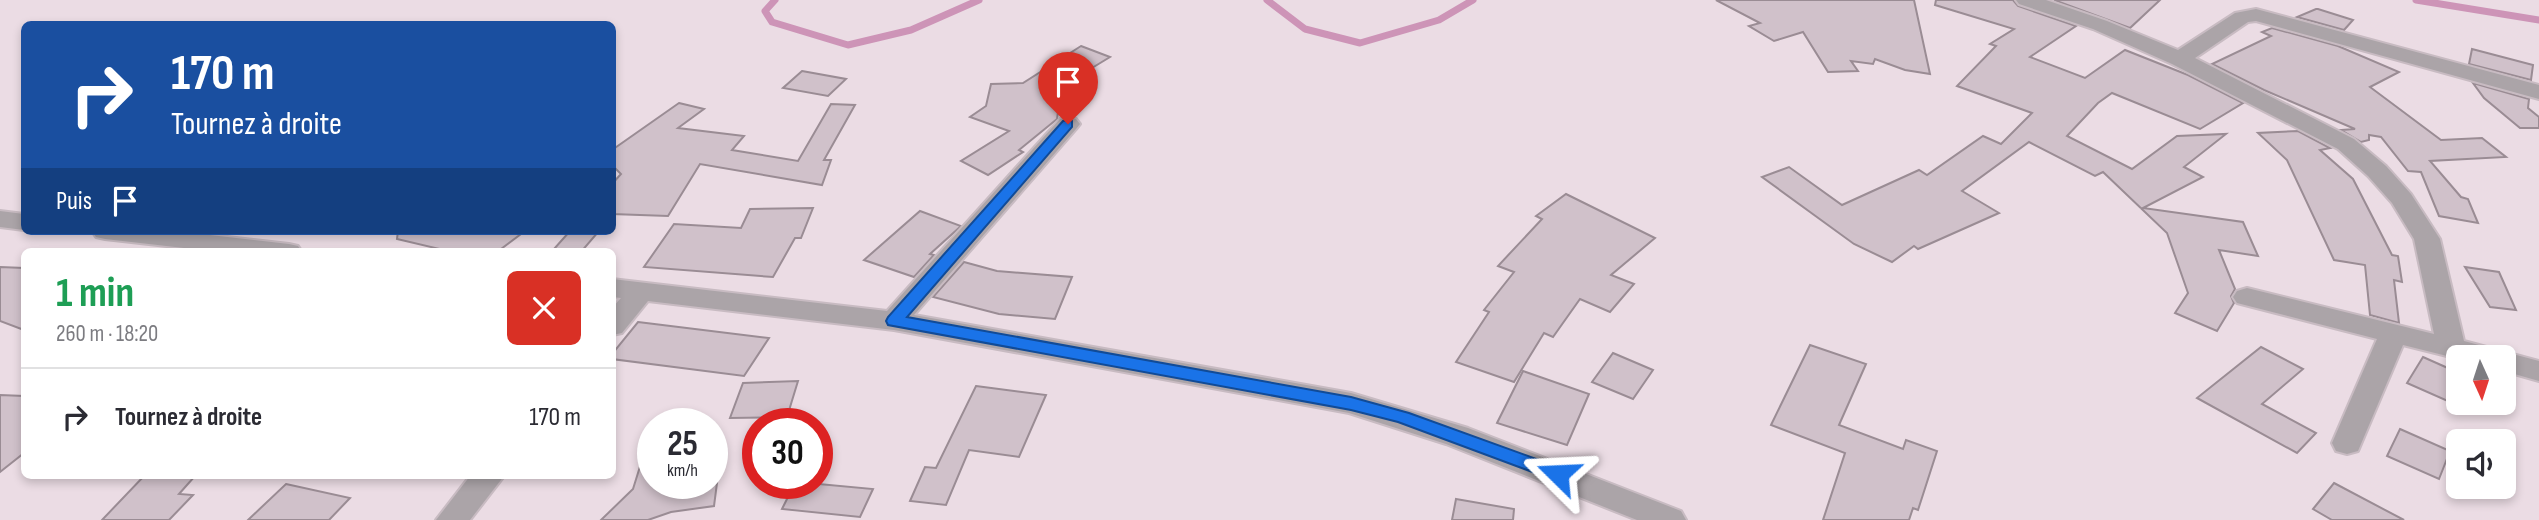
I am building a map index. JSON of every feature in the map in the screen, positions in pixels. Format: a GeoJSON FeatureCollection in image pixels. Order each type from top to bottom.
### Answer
{"type":"FeatureCollection","features":[{"type":"Feature","properties":{"kind":"street"},"geometry":{"type":"LineString","coordinates":[[2026,0],[2100,25],[2180,59],[2346,144],[2377,171],[2402,200],[2427,239],[2451,345]]}},
{"type":"Feature","properties":{"kind":"street"},"geometry":{"type":"LineString","coordinates":[[2180,59],[2242,17],[2256,15],[2539,92]]}},
{"type":"Feature","properties":{"kind":"street"},"geometry":{"type":"LineString","coordinates":[[894,321],[1068,124]]}},
{"type":"Feature","properties":{"kind":"street"},"geometry":{"type":"LineString","coordinates":[[0,219],[21,222]]}},
{"type":"Feature","properties":{"kind":"street"},"geometry":{"type":"LineString","coordinates":[[140,235],[254,248]]}},
{"type":"Feature","properties":{"kind":"street"},"geometry":{"type":"LineString","coordinates":[[616,288],[894,321],[1364,407],[1457,436],[1670,520]]}},
{"type":"Feature","properties":{"kind":"street"},"geometry":{"type":"LineString","coordinates":[[616,321],[642,290]]}},
{"type":"Feature","properties":{"kind":"street"},"geometry":{"type":"LineString","coordinates":[[2247,297],[2447,345]]}},
{"type":"Feature","properties":{"kind":"street"},"geometry":{"type":"LineString","coordinates":[[2347,443],[2394,332]]}},
{"type":"Feature","properties":{"kind":"street"},"geometry":{"type":"LineString","coordinates":[[2516,364],[2539,371]]}},
{"type":"Feature","properties":{"kind":"street"},"geometry":{"type":"LineString","coordinates":[[452,520],[486,479]]}},
{"type":"Feature","properties":{"kind":"building"},"geometry":{"type":"Polygon","coordinates":[[[1716,0],[1914,0],[1930,74],[1905,70],[1875,59],[1873,64],[1851,61],[1858,71],[1828,72],[1803,32],[1774,41],[1749,26],[1760,23],[1716,0]]]}},
{"type":"Feature","properties":{"kind":"building"},"geometry":{"type":"Polygon","coordinates":[[[1936,0],[2013,0],[2018,6],[2076,26],[2030,57],[2085,78],[2125,50],[2188,75],[2243,103],[2200,129],[2112,93],[2098,103],[2067,136],[2132,169],[2177,136],[2226,134],[2184,167],[2203,177],[2143,208],[2243,222],[2258,256],[2219,250],[2235,289],[2231,296],[2234,303],[2217,331],[2175,313],[2188,293],[2167,233],[2103,172],[2095,176],[2029,142],[1962,191],[1999,213],[1918,249],[1914,246],[1892,262],[1854,244],[1762,177],[1789,167],[1842,205],[1919,170],[1927,175],[1983,136],[2001,144],[2032,113],[1957,86],[1996,46],[1990,44],[2014,29],[1935,5],[1936,0]]]}},
{"type":"Feature","properties":{"kind":"building"},"geometry":{"type":"Polygon","coordinates":[[[2054,0],[2160,0],[2130,28],[2054,0]]]}},
{"type":"Feature","properties":{"kind":"building"},"geometry":{"type":"Polygon","coordinates":[[[2316,9],[2353,20],[2344,30],[2297,17],[2316,9]]]}},
{"type":"Feature","properties":{"kind":"building"},"geometry":{"type":"Polygon","coordinates":[[[2272,28],[2338,46],[2399,72],[2370,87],[2441,140],[2482,138],[2506,157],[2430,161],[2461,197],[2468,199],[2478,223],[2439,216],[2421,172],[2408,171],[2381,137],[2369,135],[2369,140],[2361,142],[2341,130],[2355,129],[2264,90],[2212,64],[2271,36],[2262,32],[2272,28]]]}},
{"type":"Feature","properties":{"kind":"building"},"geometry":{"type":"Polygon","coordinates":[[[1081,46],[1110,57],[1087,71],[1065,63],[1057,119],[1019,150],[1023,152],[988,175],[961,161],[1009,131],[970,117],[986,106],[991,84],[1023,83],[1081,46]]]}},
{"type":"Feature","properties":{"kind":"building"},"geometry":{"type":"Polygon","coordinates":[[[2472,49],[2533,65],[2531,80],[2469,64],[2472,49]]]}},
{"type":"Feature","properties":{"kind":"building"},"geometry":{"type":"Polygon","coordinates":[[[802,71],[846,79],[828,96],[783,88],[802,71]]]}},
{"type":"Feature","properties":{"kind":"building"},"geometry":{"type":"Polygon","coordinates":[[[2473,83],[2529,99],[2528,108],[2539,117],[2539,128],[2520,128],[2484,98],[2473,83]]]}},
{"type":"Feature","properties":{"kind":"building"},"geometry":{"type":"Polygon","coordinates":[[[679,103],[704,109],[678,128],[744,136],[732,150],[798,161],[831,104],[855,105],[824,160],[831,160],[822,185],[700,164],[668,216],[616,214],[616,180],[621,174],[616,169],[616,147],[679,103]]]}},
{"type":"Feature","properties":{"kind":"building"},"geometry":{"type":"Polygon","coordinates":[[[2298,131],[2330,148],[2320,150],[2353,179],[2392,255],[2398,256],[2402,282],[2394,280],[2399,323],[2370,315],[2365,265],[2334,260],[2287,160],[2258,133],[2298,131]]]}},
{"type":"Feature","properties":{"kind":"building"},"geometry":{"type":"Polygon","coordinates":[[[1566,194],[1655,238],[1611,275],[1634,284],[1610,312],[1580,299],[1553,337],[1544,333],[1514,382],[1456,362],[1489,312],[1484,310],[1514,272],[1498,266],[1542,219],[1536,216],[1566,194]]]}},
{"type":"Feature","properties":{"kind":"building"},"geometry":{"type":"Polygon","coordinates":[[[813,208],[801,238],[795,238],[773,277],[644,267],[674,224],[741,228],[750,209],[813,208]]]}},
{"type":"Feature","properties":{"kind":"building"},"geometry":{"type":"Polygon","coordinates":[[[920,211],[961,226],[930,254],[934,255],[914,277],[864,260],[920,211]]]}},
{"type":"Feature","properties":{"kind":"building"},"geometry":{"type":"Polygon","coordinates":[[[398,235],[520,235],[502,248],[435,248],[397,239],[398,235]]]}},
{"type":"Feature","properties":{"kind":"building"},"geometry":{"type":"Polygon","coordinates":[[[566,235],[596,235],[584,248],[555,248],[566,235]]]}},
{"type":"Feature","properties":{"kind":"building"},"geometry":{"type":"Polygon","coordinates":[[[964,262],[997,271],[1072,277],[1055,319],[999,314],[933,297],[964,262]]]}},
{"type":"Feature","properties":{"kind":"building"},"geometry":{"type":"Polygon","coordinates":[[[0,267],[21,268],[21,329],[0,321],[0,267]]]}},
{"type":"Feature","properties":{"kind":"building"},"geometry":{"type":"Polygon","coordinates":[[[2465,267],[2499,272],[2516,310],[2490,307],[2465,267]]]}},
{"type":"Feature","properties":{"kind":"building"},"geometry":{"type":"Polygon","coordinates":[[[638,322],[769,338],[744,376],[616,360],[616,349],[638,322]]]}},
{"type":"Feature","properties":{"kind":"building"},"geometry":{"type":"Polygon","coordinates":[[[1810,345],[1866,364],[1839,425],[1903,449],[1906,440],[1937,451],[1918,510],[1913,508],[1909,520],[1823,520],[1845,453],[1771,425],[1810,345]]]}},
{"type":"Feature","properties":{"kind":"building"},"geometry":{"type":"Polygon","coordinates":[[[2261,347],[2303,369],[2262,404],[2316,433],[2297,453],[2197,398],[2261,347]]]}},
{"type":"Feature","properties":{"kind":"building"},"geometry":{"type":"Polygon","coordinates":[[[1613,353],[1653,370],[1633,399],[1592,382],[1613,353]]]}},
{"type":"Feature","properties":{"kind":"building"},"geometry":{"type":"Polygon","coordinates":[[[2423,357],[2446,367],[2446,400],[2407,383],[2423,357]]]}},
{"type":"Feature","properties":{"kind":"building"},"geometry":{"type":"Polygon","coordinates":[[[1523,371],[1589,394],[1567,445],[1497,423],[1523,371]]]}},
{"type":"Feature","properties":{"kind":"building"},"geometry":{"type":"Polygon","coordinates":[[[798,381],[790,408],[742,408],[742,418],[730,418],[743,383],[798,381]]]}},
{"type":"Feature","properties":{"kind":"building"},"geometry":{"type":"Polygon","coordinates":[[[976,386],[1046,395],[1019,457],[969,450],[946,505],[910,501],[925,467],[936,468],[976,386]]]}},
{"type":"Feature","properties":{"kind":"building"},"geometry":{"type":"Polygon","coordinates":[[[0,395],[21,396],[21,455],[0,472],[0,395]]]}},
{"type":"Feature","properties":{"kind":"building"},"geometry":{"type":"Polygon","coordinates":[[[2400,429],[2446,449],[2446,461],[2439,479],[2387,456],[2400,429]]]}},
{"type":"Feature","properties":{"kind":"building"},"geometry":{"type":"Polygon","coordinates":[[[637,476],[637,499],[715,499],[714,506],[671,512],[648,520],[601,520],[633,489],[637,476]]]}},
{"type":"Feature","properties":{"kind":"building"},"geometry":{"type":"Polygon","coordinates":[[[141,479],[192,479],[179,494],[193,495],[169,520],[102,520],[141,479]]]}},
{"type":"Feature","properties":{"kind":"building"},"geometry":{"type":"Polygon","coordinates":[[[2334,483],[2404,520],[2332,520],[2313,509],[2334,483]]]}},
{"type":"Feature","properties":{"kind":"building"},"geometry":{"type":"Polygon","coordinates":[[[286,484],[350,498],[329,520],[248,520],[286,484]]]}},
{"type":"Feature","properties":{"kind":"building"},"geometry":{"type":"Polygon","coordinates":[[[833,485],[873,489],[860,517],[782,509],[787,499],[833,499],[833,485]]]}},
{"type":"Feature","properties":{"kind":"building"},"geometry":{"type":"Polygon","coordinates":[[[1456,499],[1514,509],[1513,520],[1452,520],[1456,499]]]}},
{"type":"Feature","properties":{"kind":"waterway"},"geometry":{"type":"LineString","coordinates":[[775,0],[765,11],[772,22],[848,45],[911,30],[979,0]]}},
{"type":"Feature","properties":{"kind":"waterway"},"geometry":{"type":"LineString","coordinates":[[1267,0],[1305,29],[1360,43],[1439,20],[1473,0]]}},
{"type":"Feature","properties":{"kind":"waterway"},"geometry":{"type":"LineString","coordinates":[[2416,0],[2539,20]]}},
{"type":"Feature","properties":{"kind":"route"},"geometry":{"type":"LineString","coordinates":[[1068,124],[894,321],[1351,404],[1403,417],[1558,474]]}}]}
